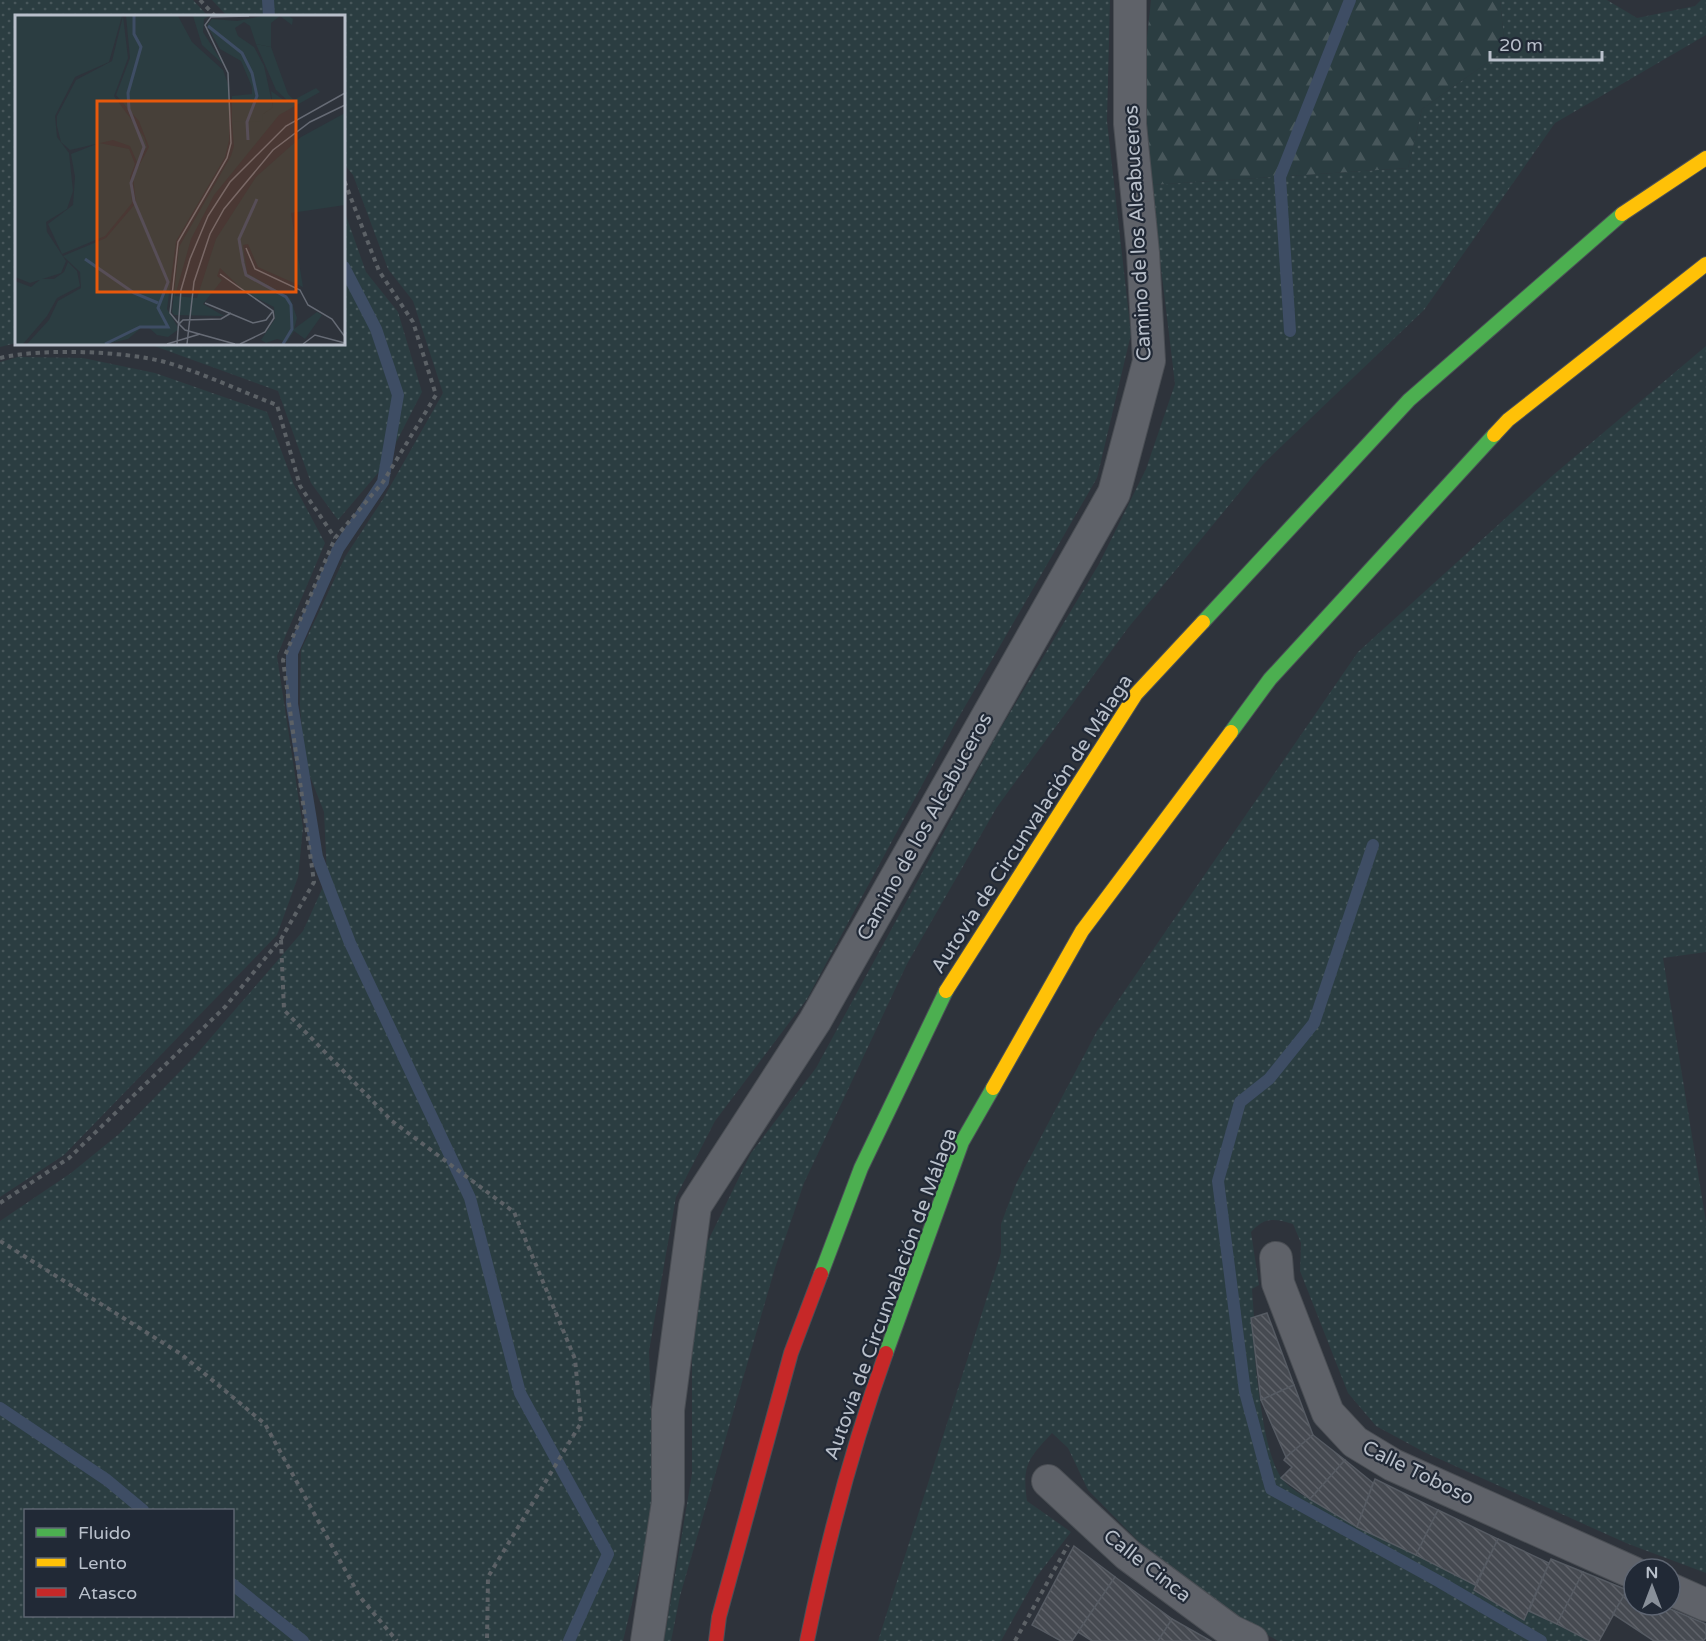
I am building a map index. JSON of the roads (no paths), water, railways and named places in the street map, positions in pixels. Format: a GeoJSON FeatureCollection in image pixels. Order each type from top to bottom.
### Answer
{"type":"FeatureCollection","features":[{"type":"Feature","properties":{"kind":"highway","name":"Autovía de Circunvalación de Málaga"},"geometry":{"type":"LineString","coordinates":[[716,1641],[719,1617],[791,1353],[861,1168],[946,991],[1136,694],[1409,400],[1620,216],[1706,158]]}},
{"type":"Feature","properties":{"kind":"highway","name":"Autovía de Circunvalación de Málaga"},"geometry":{"type":"LineString","coordinates":[[807,1641],[825,1553],[860,1425],[962,1142],[1082,931],[1270,679],[1508,420],[1706,264]]}},
{"type":"Feature","properties":{"kind":"street","name":"Camino de los Alcabuceros"},"geometry":{"type":"LineString","coordinates":[[647,1641],[668,1502],[668,1410],[695,1206],[815,1021],[1114,492],[1149,361],[1143,253],[1130,124],[1130,0]]}},
{"type":"Feature","properties":{"kind":"street","name":"Calle Toboso"},"geometry":{"type":"LineString","coordinates":[[1276,1257],[1278,1283],[1328,1413],[1355,1442],[1393,1465],[1622,1568]]}},
{"type":"Feature","properties":{"kind":"street","name":"Calle Cinca"},"geometry":{"type":"LineString","coordinates":[[1048,1481],[1128,1555],[1231,1631],[1252,1641]]}},
{"type":"Feature","properties":{"kind":"street"},"geometry":{"type":"LineString","coordinates":[[1682,1594],[1706,1605]]}},
{"type":"Feature","properties":{"kind":"waterway"},"geometry":{"type":"LineString","coordinates":[[268,0],[269,15]]}},
{"type":"Feature","properties":{"kind":"waterway"},"geometry":{"type":"LineString","coordinates":[[1290,331],[1280,177],[1350,0]]}},
{"type":"Feature","properties":{"kind":"waterway"},"geometry":{"type":"LineString","coordinates":[[345,269],[376,329],[398,395],[383,482],[338,549],[292,653],[292,704],[317,857],[350,943],[470,1198],[520,1393],[608,1554],[569,1641]]}},
{"type":"Feature","properties":{"kind":"waterway"},"geometry":{"type":"LineString","coordinates":[[1373,845],[1314,1023],[1269,1079],[1240,1102],[1218,1181],[1245,1392],[1271,1489],[1440,1582],[1541,1641]]}},
{"type":"Feature","properties":{"kind":"waterway"},"geometry":{"type":"LineString","coordinates":[[0,1408],[107,1480],[142,1509]]}},
{"type":"Feature","properties":{"kind":"waterway"},"geometry":{"type":"LineString","coordinates":[[234,1586],[303,1641]]}}]}
